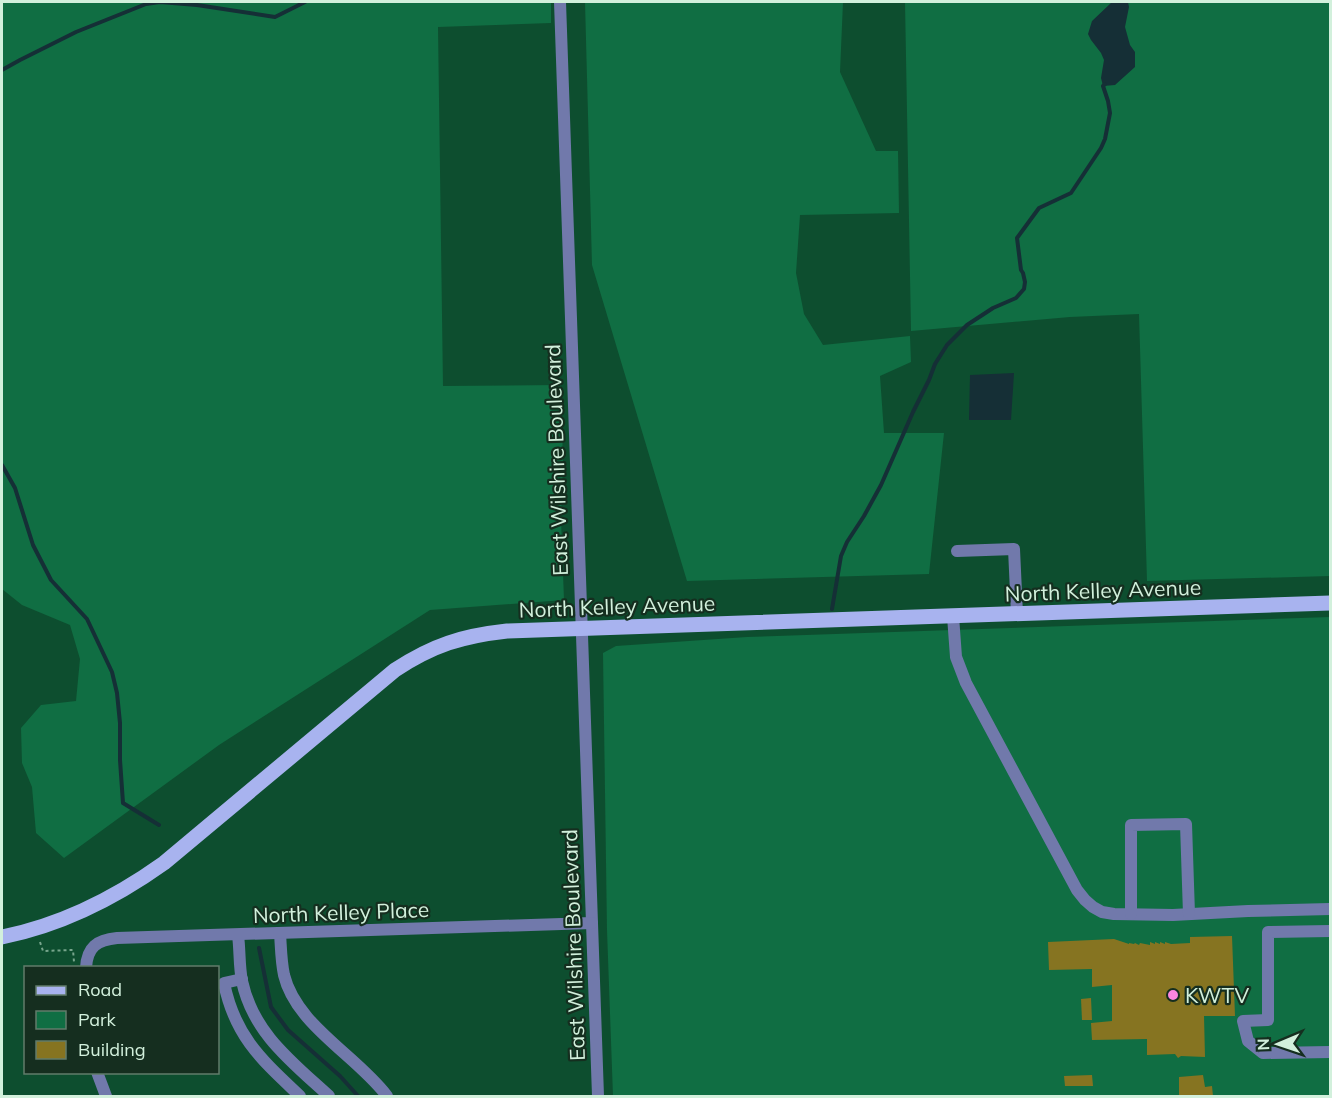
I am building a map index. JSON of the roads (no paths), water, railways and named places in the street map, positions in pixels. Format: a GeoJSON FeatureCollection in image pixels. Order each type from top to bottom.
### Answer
{"type":"FeatureCollection","features":[{"type":"Feature","properties":{"kind":"main road","name":"North Kelley Avenue"},"geometry":{"type":"LineString","coordinates":[[2,937],[69,917],[114,896],[139,881],[165,863],[395,670],[411,659],[457,639],[507,631],[1330,603]]}},
{"type":"Feature","properties":{"kind":"street","name":"East Wilshire Boulevard"},"geometry":{"type":"LineString","coordinates":[[560,2],[598,1096]]}},
{"type":"Feature","properties":{"kind":"street"},"geometry":{"type":"LineString","coordinates":[[957,551],[1014,549],[1017,614]]}},
{"type":"Feature","properties":{"kind":"street"},"geometry":{"type":"LineString","coordinates":[[953,616],[956,657],[966,683],[1077,890],[1093,907],[1102,912],[1131,914],[1330,909]]}},
{"type":"Feature","properties":{"kind":"street"},"geometry":{"type":"LineString","coordinates":[[1131,914],[1131,825],[1186,824],[1189,914]]}},
{"type":"Feature","properties":{"kind":"street","name":"North Kelley Place"},"geometry":{"type":"LineString","coordinates":[[86,966],[89,951],[94,946],[100,941],[117,938],[592,924]]}},
{"type":"Feature","properties":{"kind":"street"},"geometry":{"type":"LineString","coordinates":[[1330,931],[1268,932],[1268,1020],[1243,1021],[1248,1041],[1263,1053],[1330,1052]]}},
{"type":"Feature","properties":{"kind":"street"},"geometry":{"type":"LineString","coordinates":[[280,933],[284,975],[300,1008],[312,1023],[371,1077],[387,1096]]}},
{"type":"Feature","properties":{"kind":"street"},"geometry":{"type":"LineString","coordinates":[[238,935],[242,979],[254,1016],[265,1034],[329,1096]]}},
{"type":"Feature","properties":{"kind":"street"},"geometry":{"type":"LineString","coordinates":[[242,979],[224,982],[228,1003],[238,1025],[250,1045],[266,1064],[300,1096]]}},
{"type":"Feature","properties":{"kind":"street"},"geometry":{"type":"LineString","coordinates":[[98,1074],[106,1096]]}},
{"type":"Feature","properties":{"kind":"water"},"geometry":{"type":"Polygon","coordinates":[[[1112,2],[1128,2],[1125,27],[1130,45],[1135,52],[1135,67],[1115,85],[1103,86],[1101,78],[1104,60],[1088,34],[1092,21],[1112,2]]]}},
{"type":"Feature","properties":{"kind":"water"},"geometry":{"type":"Polygon","coordinates":[[[1014,373],[1011,420],[969,420],[970,375],[1014,373]]]}},
{"type":"Feature","properties":{"kind":"waterway"},"geometry":{"type":"LineString","coordinates":[[2,70],[76,32],[146,4],[160,2],[197,5],[275,17],[305,2]]}},
{"type":"Feature","properties":{"kind":"waterway"},"geometry":{"type":"LineString","coordinates":[[832,609],[841,556],[881,485],[935,364],[947,345],[967,325],[993,308],[1016,298],[1024,289],[1025,282],[1017,238],[1039,208],[1071,193],[1101,148],[1110,113],[1103,86],[1105,84]]}},
{"type":"Feature","properties":{"kind":"waterway"},"geometry":{"type":"LineString","coordinates":[[2,465],[15,488],[33,545],[51,580],[87,619],[112,672],[120,723],[123,803],[159,825]]}},
{"type":"Feature","properties":{"kind":"waterway"},"geometry":{"type":"LineString","coordinates":[[259,948],[271,1007],[288,1030],[340,1076],[358,1096]]}},
{"type":"Feature","properties":{"kind":"place","name":"KWTV"},"geometry":{"type":"Point","coordinates":[1173,995]}}]}
